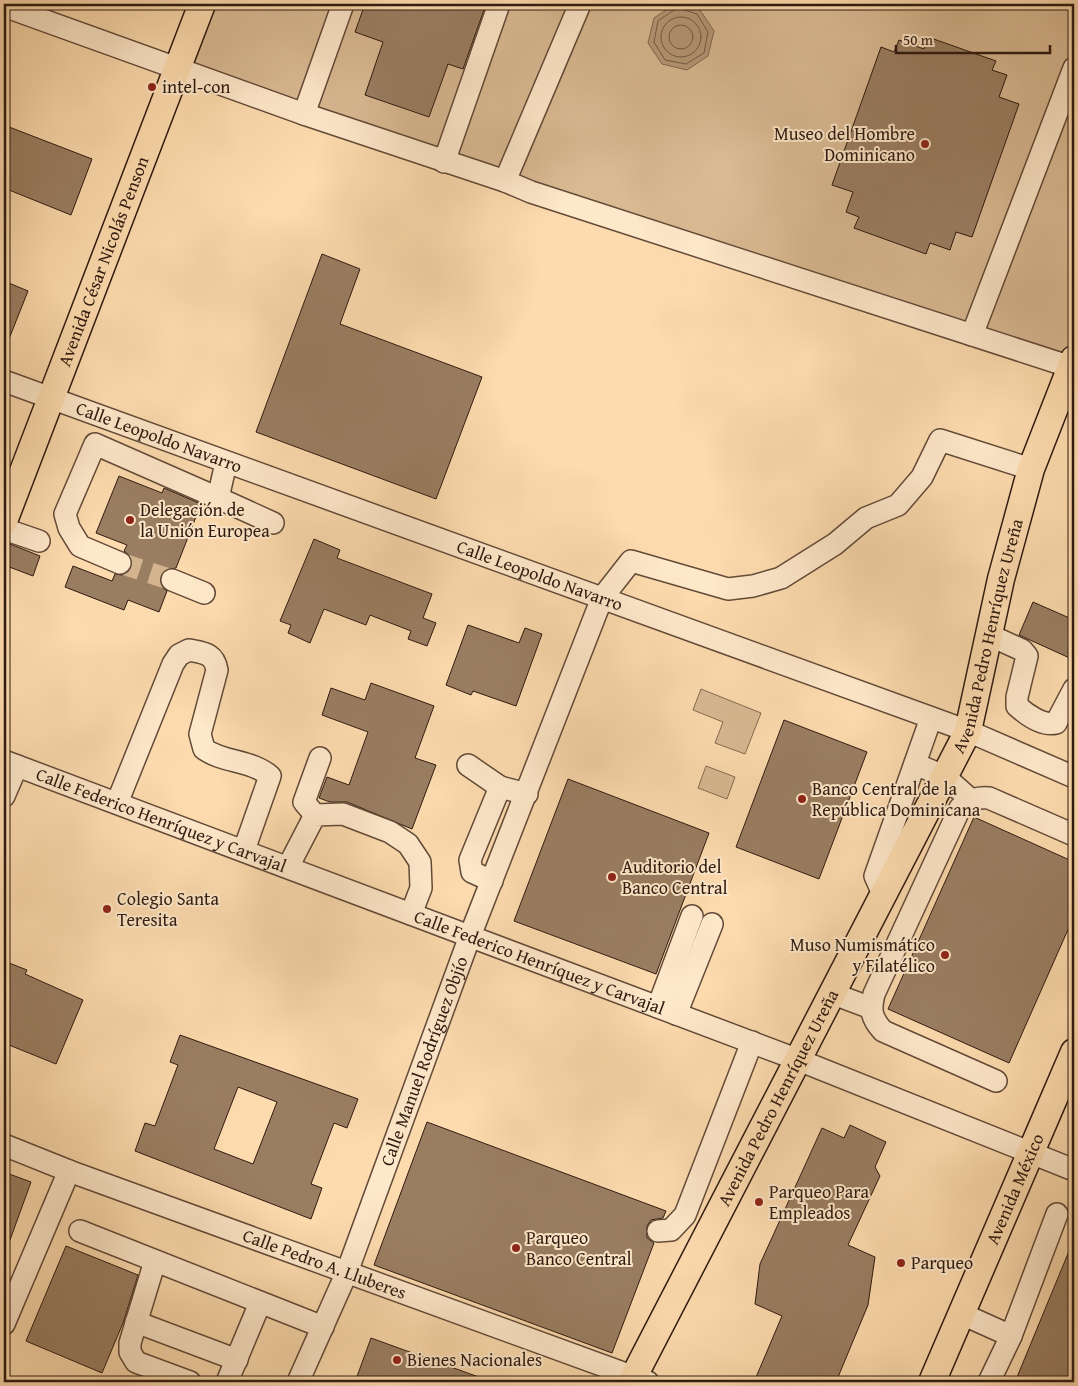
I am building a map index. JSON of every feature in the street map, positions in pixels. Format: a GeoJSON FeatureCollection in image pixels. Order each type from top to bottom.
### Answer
{"type":"FeatureCollection","features":[{"type":"Feature","properties":{"kind":"main road","name":"Avenida César Nicolás Penson"},"geometry":{"type":"LineString","coordinates":[[4,521],[10,485],[50,399],[202,4]]}},
{"type":"Feature","properties":{"kind":"main road","name":"Avenida Pedro Henríquez Ureña"},"geometry":{"type":"LineString","coordinates":[[638,1380],[718,1211],[968,731],[1001,579],[1031,469],[1068,397],[1073,363]]}},
{"type":"Feature","properties":{"kind":"main road","name":"Avenida México"},"geometry":{"type":"LineString","coordinates":[[932,1382],[1074,1052]]}},
{"type":"Feature","properties":{"kind":"street"},"geometry":{"type":"LineString","coordinates":[[304,114],[343,4]]}},
{"type":"Feature","properties":{"kind":"street"},"geometry":{"type":"LineString","coordinates":[[444,162],[499,4]]}},
{"type":"Feature","properties":{"kind":"street"},"geometry":{"type":"LineString","coordinates":[[505,181],[580,4]]}},
{"type":"Feature","properties":{"kind":"street"},"geometry":{"type":"LineString","coordinates":[[4,6],[304,114],[505,181],[531,192],[972,336],[1073,363]]}},
{"type":"Feature","properties":{"kind":"street"},"geometry":{"type":"LineString","coordinates":[[972,336],[1074,68]]}},
{"type":"Feature","properties":{"kind":"street","name":"Calle Leopoldo Navarro"},"geometry":{"type":"LineString","coordinates":[[4,381],[968,731],[1074,777]]}},
{"type":"Feature","properties":{"kind":"street","name":"Calle Manuel Rodríguez Objío"},"geometry":{"type":"LineString","coordinates":[[298,1382],[347,1272],[470,936],[602,598],[631,560],[728,589],[753,586],[780,578],[835,544],[866,518],[898,505],[922,477],[940,440],[1031,469]]}},
{"type":"Feature","properties":{"kind":"street"},"geometry":{"type":"LineString","coordinates":[[120,563],[80,546],[69,528],[65,514],[95,444],[273,523]]}},
{"type":"Feature","properties":{"kind":"street"},"geometry":{"type":"LineString","coordinates":[[218,498],[226,463]]}},
{"type":"Feature","properties":{"kind":"street"},"geometry":{"type":"LineString","coordinates":[[4,529],[39,541]]}},
{"type":"Feature","properties":{"kind":"street"},"geometry":{"type":"LineString","coordinates":[[172,580],[204,593]]}},
{"type":"Feature","properties":{"kind":"street"},"geometry":{"type":"LineString","coordinates":[[989,635],[1022,650],[1027,656],[1026,667],[1017,697],[1017,706],[1024,712],[1048,725],[1056,724],[1074,688]]}},
{"type":"Feature","properties":{"kind":"street"},"geometry":{"type":"LineString","coordinates":[[117,803],[172,664],[179,655],[189,650],[210,654],[215,660],[218,670],[200,734],[204,749],[215,757],[263,770],[270,776],[244,850]]}},
{"type":"Feature","properties":{"kind":"street"},"geometry":{"type":"LineString","coordinates":[[882,894],[875,876],[931,718]]}},
{"type":"Feature","properties":{"kind":"street"},"geometry":{"type":"LineString","coordinates":[[315,815],[304,802],[320,758]]}},
{"type":"Feature","properties":{"kind":"street"},"geometry":{"type":"LineString","coordinates":[[4,796],[10,763]]}},
{"type":"Feature","properties":{"kind":"street","name":"Calle Federico Henríquez y Carvajal"},"geometry":{"type":"LineString","coordinates":[[10,763],[752,1042],[1074,1170]]}},
{"type":"Feature","properties":{"kind":"street"},"geometry":{"type":"LineString","coordinates":[[914,764],[944,776],[971,800]]}},
{"type":"Feature","properties":{"kind":"street"},"geometry":{"type":"LineString","coordinates":[[468,765],[500,787],[526,794]]}},
{"type":"Feature","properties":{"kind":"street"},"geometry":{"type":"LineString","coordinates":[[492,881],[472,872],[470,860],[500,787]]}},
{"type":"Feature","properties":{"kind":"street"},"geometry":{"type":"LineString","coordinates":[[996,1081],[883,1031],[874,1021],[871,1008],[874,994],[960,808],[971,800],[980,797],[989,798],[1074,836]]}},
{"type":"Feature","properties":{"kind":"street"},"geometry":{"type":"LineString","coordinates":[[315,815],[343,814],[390,832],[408,844],[420,862],[420,888],[411,914]]}},
{"type":"Feature","properties":{"kind":"street"},"geometry":{"type":"LineString","coordinates":[[288,867],[315,815]]}},
{"type":"Feature","properties":{"kind":"street"},"geometry":{"type":"LineString","coordinates":[[667,1010],[692,916]]}},
{"type":"Feature","properties":{"kind":"street"},"geometry":{"type":"LineString","coordinates":[[667,1010],[712,924]]}},
{"type":"Feature","properties":{"kind":"street"},"geometry":{"type":"LineString","coordinates":[[831,993],[871,1008]]}},
{"type":"Feature","properties":{"kind":"street"},"geometry":{"type":"LineString","coordinates":[[658,1231],[671,1230],[683,1217],[752,1042]]}},
{"type":"Feature","properties":{"kind":"street","name":"Calle Pedro A. Lluberes"},"geometry":{"type":"LineString","coordinates":[[4,1145],[69,1171],[638,1380]]}},
{"type":"Feature","properties":{"kind":"street"},"geometry":{"type":"LineString","coordinates":[[4,1324],[69,1171]]}},
{"type":"Feature","properties":{"kind":"street"},"geometry":{"type":"LineString","coordinates":[[683,1217],[718,1211]]}},
{"type":"Feature","properties":{"kind":"street"},"geometry":{"type":"LineString","coordinates":[[989,1382],[1011,1336],[1057,1214]]}},
{"type":"Feature","properties":{"kind":"street"},"geometry":{"type":"LineString","coordinates":[[683,1217],[702,1244]]}},
{"type":"Feature","properties":{"kind":"street"},"geometry":{"type":"LineString","coordinates":[[80,1230],[322,1327]]}},
{"type":"Feature","properties":{"kind":"street"},"geometry":{"type":"LineString","coordinates":[[155,1261],[130,1343],[130,1352],[136,1362],[190,1382]]}},
{"type":"Feature","properties":{"kind":"street"},"geometry":{"type":"LineString","coordinates":[[227,1382],[260,1303]]}},
{"type":"Feature","properties":{"kind":"street"},"geometry":{"type":"LineString","coordinates":[[962,1314],[1011,1336]]}},
{"type":"Feature","properties":{"kind":"street"},"geometry":{"type":"LineString","coordinates":[[136,1322],[237,1360]]}},
{"type":"Feature","properties":{"kind":"shaded area"},"geometry":{"type":"Polygon","coordinates":[[[205,4],[1074,4],[1074,339],[1067,359],[181,66],[205,4]]]}},
{"type":"Feature","properties":{"kind":"shaded area"},"geometry":{"type":"Polygon","coordinates":[[[701,689],[761,713],[745,754],[715,743],[723,722],[693,710],[701,689]]]}},
{"type":"Feature","properties":{"kind":"shaded area"},"geometry":{"type":"Polygon","coordinates":[[[706,766],[735,777],[727,799],[698,788],[706,766]]]}},
{"type":"Feature","properties":{"kind":"water"},"geometry":{"type":"Polygon","coordinates":[[[675,4],[700,10],[714,31],[708,56],[687,70],[662,64],[648,43],[654,18],[675,4]]]}},
{"type":"Feature","properties":{"kind":"building"},"geometry":{"type":"Polygon","coordinates":[[[365,4],[486,4],[463,69],[448,64],[429,117],[365,95],[383,42],[355,32],[365,4]]]}},
{"type":"Feature","properties":{"kind":"building","name":"Museo del Hombre Dominicano"},"geometry":{"type":"Polygon","coordinates":[[[928,37],[996,61],[992,70],[1007,75],[999,97],[1019,104],[972,237],[956,232],[950,250],[930,243],[926,254],[854,228],[859,217],[846,212],[853,192],[832,185],[881,47],[894,52],[899,40],[924,49],[928,37]]]}},
{"type":"Feature","properties":{"kind":"building"},"geometry":{"type":"Polygon","coordinates":[[[4,125],[92,159],[71,215],[4,188],[4,125]]]}},
{"type":"Feature","properties":{"kind":"building"},"geometry":{"type":"Polygon","coordinates":[[[322,254],[360,269],[340,324],[482,377],[436,499],[256,432],[322,254]]]}},
{"type":"Feature","properties":{"kind":"building"},"geometry":{"type":"Polygon","coordinates":[[[4,281],[28,291],[5,349],[4,349],[4,281]]]}},
{"type":"Feature","properties":{"kind":"building"},"geometry":{"type":"Polygon","coordinates":[[[119,476],[162,493],[164,488],[201,504],[176,568],[165,570],[160,576],[162,587],[167,591],[159,612],[128,600],[124,610],[65,587],[73,566],[112,581],[115,574],[122,575],[131,568],[130,556],[124,551],[127,545],[96,533],[119,476]]]}},
{"type":"Feature","properties":{"kind":"building"},"geometry":{"type":"Polygon","coordinates":[[[314,539],[340,550],[337,558],[432,594],[423,618],[436,623],[427,646],[408,639],[411,631],[370,615],[366,625],[324,609],[310,643],[288,633],[291,625],[280,621],[314,539]]]}},
{"type":"Feature","properties":{"kind":"building"},"geometry":{"type":"Polygon","coordinates":[[[10,544],[40,556],[33,576],[4,565],[10,544]]]}},
{"type":"Feature","properties":{"kind":"building"},"geometry":{"type":"Polygon","coordinates":[[[1033,602],[1074,620],[1074,660],[1019,635],[1033,602]]]}},
{"type":"Feature","properties":{"kind":"building"},"geometry":{"type":"Polygon","coordinates":[[[468,625],[519,643],[525,628],[542,634],[516,706],[473,691],[471,695],[446,685],[468,625]]]}},
{"type":"Feature","properties":{"kind":"building"},"geometry":{"type":"Polygon","coordinates":[[[371,683],[434,706],[415,758],[436,765],[412,829],[347,802],[330,802],[319,798],[327,777],[349,785],[368,732],[322,715],[331,688],[365,700],[371,683]]]}},
{"type":"Feature","properties":{"kind":"building","name":"Banco Central de la República Dominicana"},"geometry":{"type":"Polygon","coordinates":[[[784,720],[867,752],[819,879],[736,847],[784,720]]]}},
{"type":"Feature","properties":{"kind":"building","name":"Auditorio del Banco Central"},"geometry":{"type":"Polygon","coordinates":[[[568,779],[709,833],[656,974],[514,921],[568,779]]]}},
{"type":"Feature","properties":{"kind":"building"},"geometry":{"type":"Polygon","coordinates":[[[974,817],[1074,862],[1074,916],[1009,1063],[888,1009],[974,817]]]}},
{"type":"Feature","properties":{"kind":"building"},"geometry":{"type":"Polygon","coordinates":[[[4,961],[27,970],[25,974],[83,1000],[56,1064],[4,1043],[4,961]]]}},
{"type":"Feature","properties":{"kind":"building"},"geometry":{"type":"Polygon","coordinates":[[[180,1035],[358,1099],[347,1128],[334,1123],[311,1184],[322,1188],[311,1219],[135,1151],[145,1123],[155,1126],[178,1065],[170,1062],[180,1035]],[[238,1087],[214,1149],[253,1164],[277,1102],[238,1087]]]}},
{"type":"Feature","properties":{"kind":"building","name":"Parqueo Banco Central"},"geometry":{"type":"Polygon","coordinates":[[[427,1122],[666,1211],[663,1218],[651,1220],[647,1226],[647,1238],[654,1243],[612,1353],[374,1265],[427,1122]]]}},
{"type":"Feature","properties":{"kind":"building"},"geometry":{"type":"Polygon","coordinates":[[[850,1125],[886,1142],[875,1167],[880,1176],[848,1245],[875,1257],[868,1305],[836,1382],[754,1382],[782,1316],[755,1304],[760,1264],[822,1128],[844,1138],[850,1125]]]}},
{"type":"Feature","properties":{"kind":"building"},"geometry":{"type":"Polygon","coordinates":[[[4,1172],[31,1182],[6,1251],[4,1251],[4,1172]]]}},
{"type":"Feature","properties":{"kind":"building"},"geometry":{"type":"Polygon","coordinates":[[[1074,1239],[1074,1382],[1015,1382],[1074,1239]]]}},
{"type":"Feature","properties":{"kind":"building"},"geometry":{"type":"Polygon","coordinates":[[[66,1246],[138,1275],[123,1323],[102,1373],[26,1341],[66,1246]]]}},
{"type":"Feature","properties":{"kind":"building","name":"Bienes Nacionales"},"geometry":{"type":"Polygon","coordinates":[[[371,1338],[487,1380],[486,1382],[355,1382],[371,1338]]]}},
{"type":"Feature","properties":{"kind":"tunnel"},"geometry":{"type":"LineString","coordinates":[[120,563],[172,580]]}},
{"type":"Feature","properties":{"kind":"place","name":"intel-con"},"geometry":{"type":"Point","coordinates":[152,87]}},
{"type":"Feature","properties":{"kind":"place","name":"Museo del Hombre Dominicano"},"geometry":{"type":"Point","coordinates":[925,144]}},
{"type":"Feature","properties":{"kind":"place","name":"Delegación de la Unión Europea"},"geometry":{"type":"Point","coordinates":[130,520]}},
{"type":"Feature","properties":{"kind":"place","name":"Banco Central de la República Dominicana"},"geometry":{"type":"Point","coordinates":[802,799]}},
{"type":"Feature","properties":{"kind":"place","name":"Auditorio del Banco Central"},"geometry":{"type":"Point","coordinates":[612,877]}},
{"type":"Feature","properties":{"kind":"place","name":"Colegio Santa Teresita"},"geometry":{"type":"Point","coordinates":[107,909]}},
{"type":"Feature","properties":{"kind":"place","name":"Muso Numismático y Filatélico"},"geometry":{"type":"Point","coordinates":[945,955]}},
{"type":"Feature","properties":{"kind":"place","name":"Parqueo Para Empleados"},"geometry":{"type":"Point","coordinates":[759,1202]}},
{"type":"Feature","properties":{"kind":"place","name":"Parqueo Banco Central"},"geometry":{"type":"Point","coordinates":[516,1248]}},
{"type":"Feature","properties":{"kind":"place","name":"Parqueo"},"geometry":{"type":"Point","coordinates":[901,1263]}},
{"type":"Feature","properties":{"kind":"place","name":"Bienes Nacionales"},"geometry":{"type":"Point","coordinates":[397,1360]}}]}
